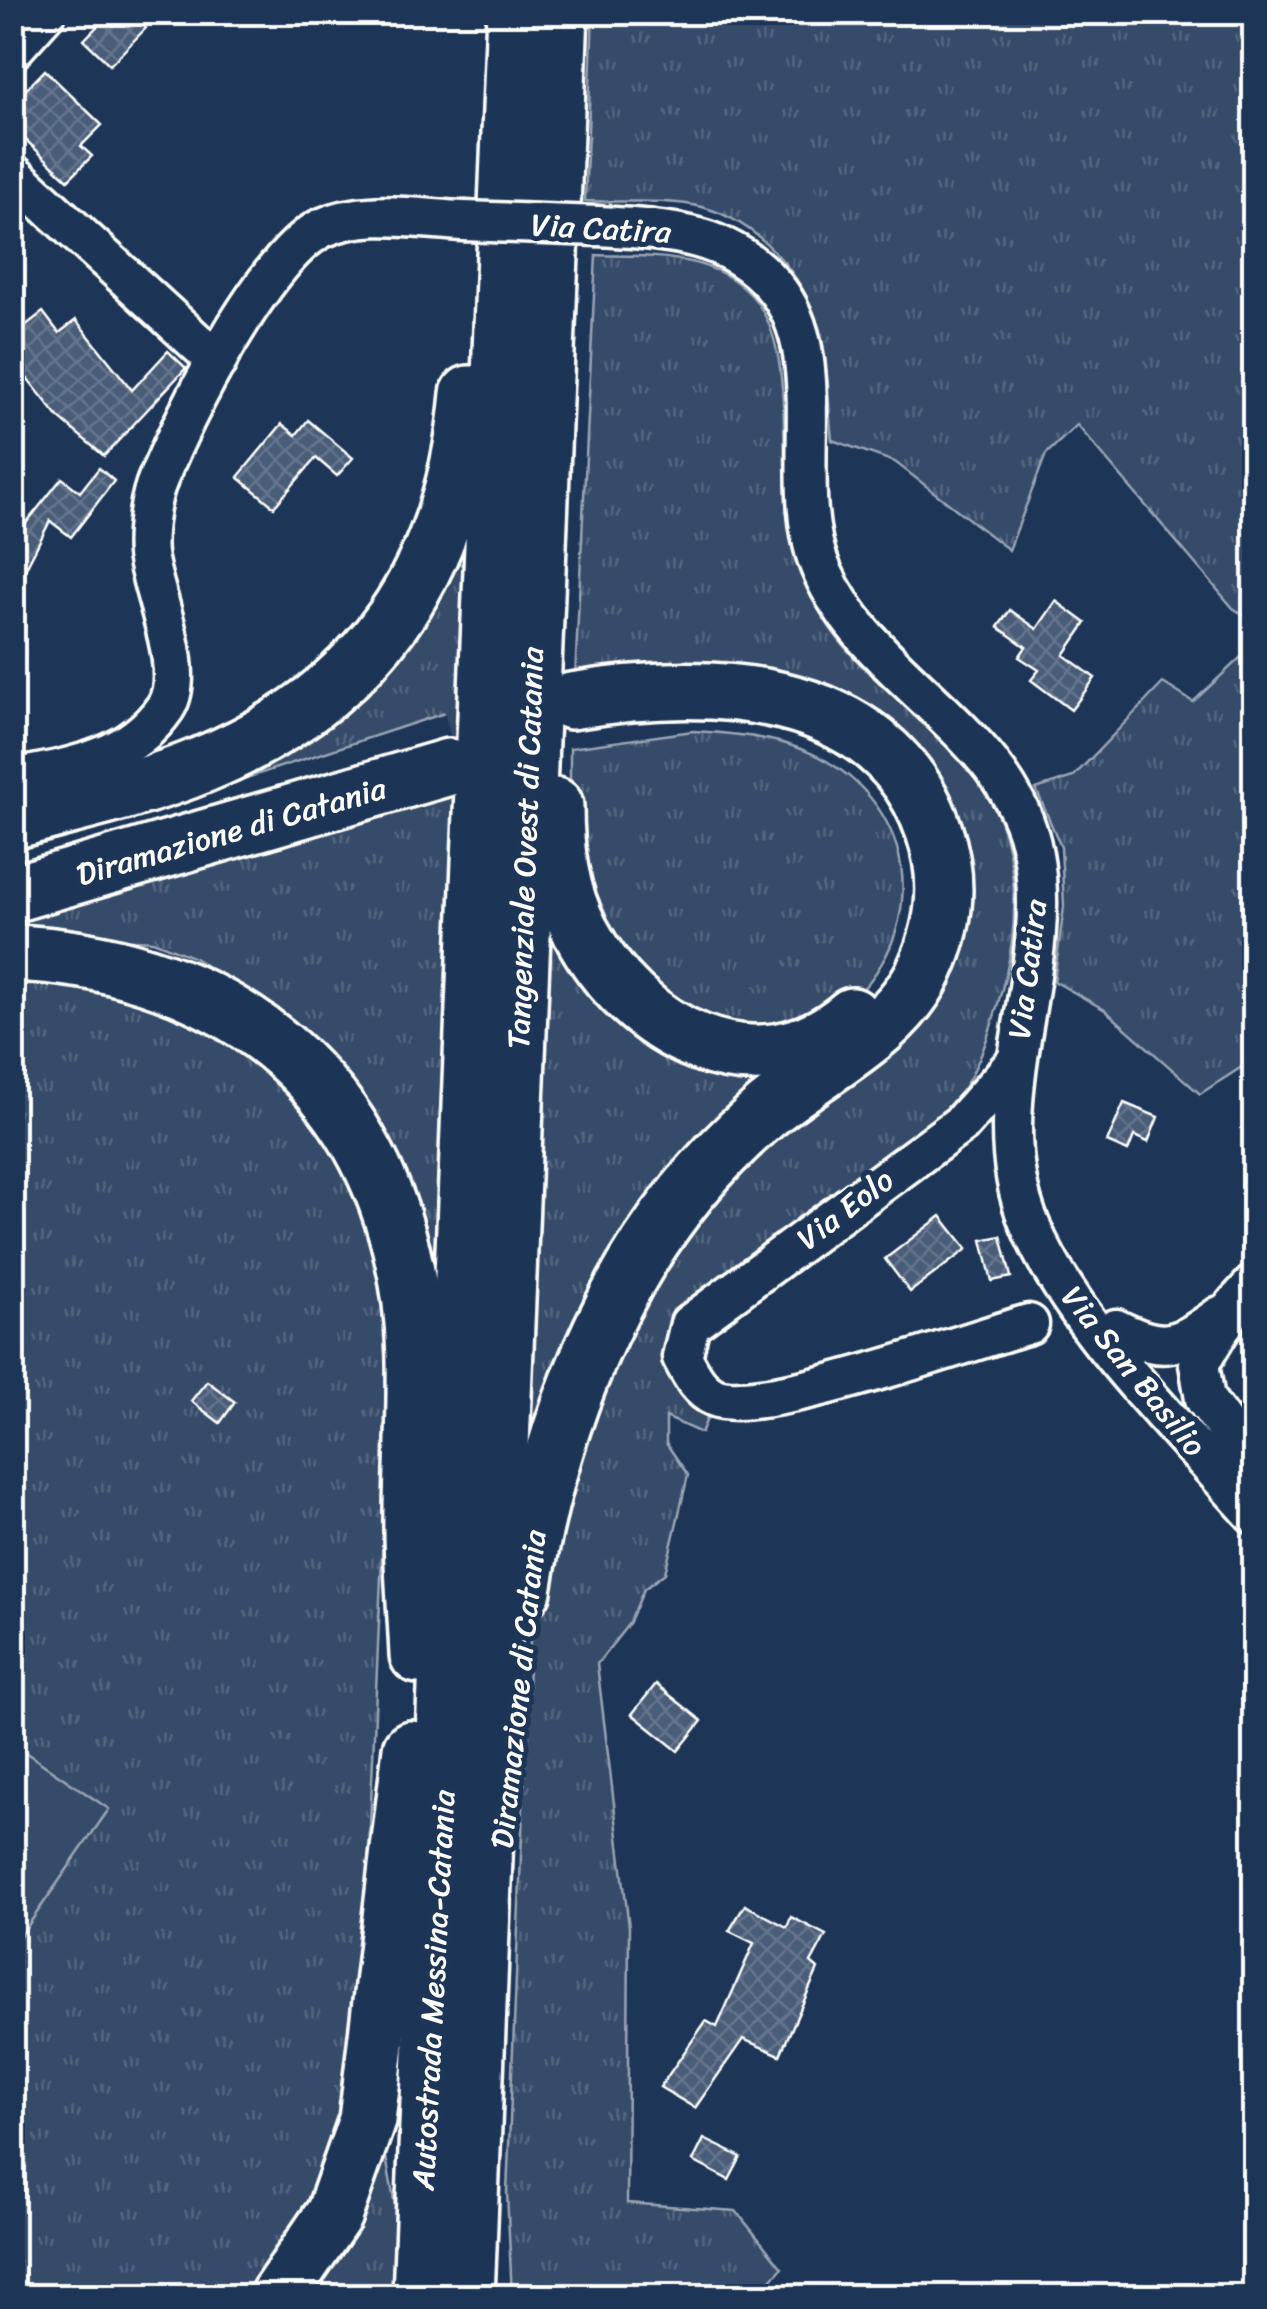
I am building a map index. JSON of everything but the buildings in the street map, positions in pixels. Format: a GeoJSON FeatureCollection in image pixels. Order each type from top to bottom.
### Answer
{"type":"FeatureCollection","features":[{"type":"Feature","properties":{"kind":"highway"},"geometry":{"type":"LineString","coordinates":[[12,821],[198,767],[256,740],[350,670],[409,597],[440,536],[460,460],[473,352],[488,49],[498,12]]}},
{"type":"Feature","properties":{"kind":"highway","name":"Tangenziale Ovest di Catania"},"geometry":{"type":"LineString","coordinates":[[452,1683],[515,12]]}},
{"type":"Feature","properties":{"kind":"highway","name":"Tangenziale Ovest di Catania"},"geometry":{"type":"LineString","coordinates":[[452,1683],[547,322],[560,12]]}},
{"type":"Feature","properties":{"kind":"highway","name":"Diramazione di Catania"},"geometry":{"type":"LineString","coordinates":[[479,1974],[504,1843],[516,1660],[536,1514],[558,1434],[586,1362],[656,1235],[725,1150],[762,1115],[862,1040],[910,996],[934,949],[944,901],[939,847],[918,795],[887,755],[842,723],[788,701],[723,689],[655,689],[570,716],[720,714],[781,724],[849,758],[895,807],[912,848],[917,874],[906,947],[881,989],[844,1023],[796,1046],[744,1054],[720,1050],[675,1032],[632,1000],[582,933],[560,876],[555,843],[564,488],[547,322]]}},
{"type":"Feature","properties":{"kind":"highway","name":"Diramazione di Catania"},"geometry":{"type":"LineString","coordinates":[[12,847],[450,752],[12,894]]}},
{"type":"Feature","properties":{"kind":"highway"},"geometry":{"type":"LineString","coordinates":[[12,864],[262,792]]}},
{"type":"Feature","properties":{"kind":"highway"},"geometry":{"type":"LineString","coordinates":[[12,953],[91,959],[133,968],[194,990],[255,1027],[280,1049],[352,1130],[384,1188],[403,1255],[418,1387],[412,1513],[452,1683],[367,2120],[334,2214],[278,2296]]}},
{"type":"Feature","properties":{"kind":"highway","name":"Autostrada Messina-Catania"},"geometry":{"type":"LineString","coordinates":[[452,1683],[479,1974],[466,2296]]}},
{"type":"Feature","properties":{"kind":"highway","name":"Autostrada Messina-Catania"},"geometry":{"type":"LineString","coordinates":[[421,2296],[426,2105],[452,1683]]}},
{"type":"Feature","properties":{"kind":"highway"},"geometry":{"type":"LineString","coordinates":[[476,2044],[491,2142],[496,2296]]}},
{"type":"Feature","properties":{"kind":"street"},"geometry":{"type":"LineString","coordinates":[[12,50],[46,12]]}},
{"type":"Feature","properties":{"kind":"street"},"geometry":{"type":"LineString","coordinates":[[12,173],[217,361]]}},
{"type":"Feature","properties":{"kind":"street","name":"Via Catira"},"geometry":{"type":"LineString","coordinates":[[12,779],[80,766],[133,744],[168,705],[174,670],[146,550],[156,482],[217,361],[284,259],[322,228],[370,216],[683,232],[724,245],[774,285],[792,312],[802,350],[808,520],[820,568],[846,618],[994,765],[1019,807],[1032,848],[1039,894],[1016,1062]]}},
{"type":"Feature","properties":{"kind":"street","name":"Via San Basilio"},"geometry":{"type":"LineString","coordinates":[[1016,1062],[1045,1216],[1070,1266],[1116,1329],[1254,1488]]}},
{"type":"Feature","properties":{"kind":"street","name":"Via San Basilio"},"geometry":{"type":"LineString","coordinates":[[1016,1062],[1012,1136],[1018,1179],[1029,1223],[1054,1272],[1132,1374],[1254,1514]]}},
{"type":"Feature","properties":{"kind":"street","name":"Via Eolo"},"geometry":{"type":"LineString","coordinates":[[1016,1062],[961,1124],[690,1324],[682,1357],[694,1381],[714,1397],[741,1402],[788,1394],[1029,1324]]}},
{"type":"Feature","properties":{"kind":"street"},"geometry":{"type":"LineString","coordinates":[[1116,1329],[1148,1343],[1177,1345],[1244,1295]]}},
{"type":"Feature","properties":{"kind":"street"},"geometry":{"type":"LineString","coordinates":[[1244,1295],[1198,1364],[1199,1384],[1204,1399],[1254,1466]]}},
{"type":"Feature","properties":{"kind":"green space"},"geometry":{"type":"Polygon","coordinates":[[[593,13],[1254,13],[1254,622],[1233,608],[1077,425],[1046,454],[1009,550],[895,462],[832,440],[826,364],[816,317],[780,257],[744,226],[702,207],[585,201],[593,13]]]}},
{"type":"Feature","properties":{"kind":"green space"},"geometry":{"type":"Polygon","coordinates":[[[596,255],[658,257],[699,264],[719,271],[752,296],[768,322],[777,353],[786,501],[799,568],[814,601],[850,653],[940,737],[982,784],[1005,837],[1014,895],[1010,954],[993,1021],[972,1074],[951,1107],[937,1123],[692,1306],[710,1412],[701,1433],[666,1417],[666,1443],[688,1475],[665,1573],[644,1589],[630,1622],[597,1664],[629,1927],[627,2203],[736,2211],[782,2268],[756,2296],[512,2296],[507,2193],[530,1640],[546,1524],[655,1263],[959,918],[880,732],[575,678],[596,255]]]}},
{"type":"Feature","properties":{"kind":"green space"},"geometry":{"type":"Polygon","coordinates":[[[452,557],[464,567],[457,709],[216,788],[452,557]]]}},
{"type":"Feature","properties":{"kind":"green space"},"geometry":{"type":"Polygon","coordinates":[[[1254,645],[1254,1059],[1200,1094],[1105,1010],[1054,981],[1064,907],[1061,847],[1036,789],[1073,777],[1163,683],[1193,702],[1254,645]]]}},
{"type":"Feature","properties":{"kind":"green space"},"geometry":{"type":"Polygon","coordinates":[[[693,731],[766,739],[817,756],[865,791],[887,823],[899,857],[902,894],[896,930],[881,964],[858,995],[816,1024],[735,1037],[621,969],[570,831],[570,748],[693,731]]]}},
{"type":"Feature","properties":{"kind":"green space"},"geometry":{"type":"Polygon","coordinates":[[[459,786],[438,1305],[272,1011],[193,957],[153,941],[13,933],[13,910],[459,786]]]}},
{"type":"Feature","properties":{"kind":"green space"},"geometry":{"type":"Polygon","coordinates":[[[564,933],[591,975],[817,1055],[743,1109],[524,1496],[549,936],[564,933]]]}},
{"type":"Feature","properties":{"kind":"green space"},"geometry":{"type":"Polygon","coordinates":[[[12,975],[191,1007],[312,1108],[381,1244],[390,1373],[359,2076],[349,2133],[256,2296],[13,2296],[13,1947],[108,1809],[13,1744],[12,975]]]}},
{"type":"Feature","properties":{"kind":"green space"},"geometry":{"type":"Polygon","coordinates":[[[13,1744],[109,1809],[13,1947],[13,1744]]]}},
{"type":"Feature","properties":{"kind":"green space"},"geometry":{"type":"Polygon","coordinates":[[[381,2130],[396,2211],[398,2296],[290,2296],[381,2130]]]}},
{"type":"Feature","properties":{"kind":"tunnel"},"geometry":{"type":"LineString","coordinates":[[451,737],[530,714]]}}]}
